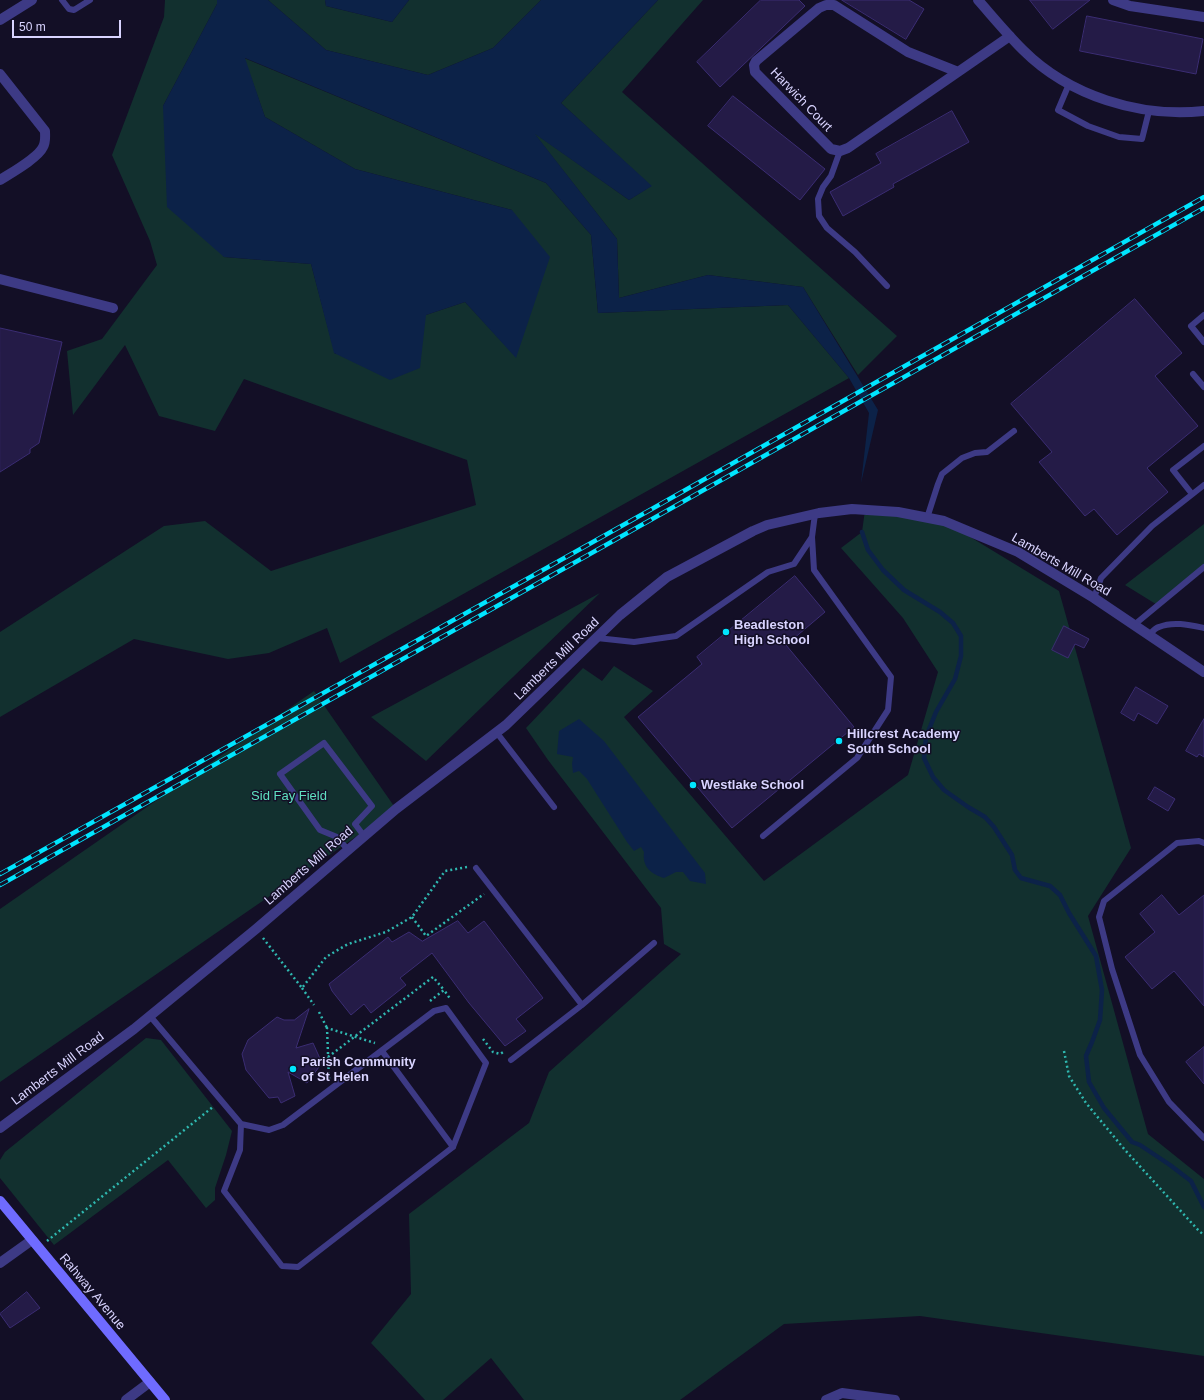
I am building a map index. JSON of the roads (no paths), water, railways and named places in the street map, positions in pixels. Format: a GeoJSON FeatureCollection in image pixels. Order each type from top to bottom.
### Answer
{"type":"FeatureCollection","features":[{"type":"Feature","properties":{"kind":"street"},"geometry":{"type":"LineString","coordinates":[[0,20],[32,0]]}},
{"type":"Feature","properties":{"kind":"street"},"geometry":{"type":"LineString","coordinates":[[978,0],[1023,50],[1038,63],[1069,84],[1100,98],[1122,105],[1169,112],[1204,111]]}},
{"type":"Feature","properties":{"kind":"street"},"geometry":{"type":"LineString","coordinates":[[1113,0],[1130,6],[1204,17]]}},
{"type":"Feature","properties":{"kind":"street","name":"Harwich Court"},"geometry":{"type":"LineString","coordinates":[[840,151],[831,149],[755,72],[754,65],[756,61],[819,8],[826,5],[834,5],[908,52],[958,72]]}},
{"type":"Feature","properties":{"kind":"street"},"geometry":{"type":"LineString","coordinates":[[840,151],[848,148],[1010,36]]}},
{"type":"Feature","properties":{"kind":"street"},"geometry":{"type":"LineString","coordinates":[[0,74],[45,131],[44,146],[39,154],[0,180]]}},
{"type":"Feature","properties":{"kind":"street"},"geometry":{"type":"LineString","coordinates":[[0,279],[113,308]]}},
{"type":"Feature","properties":{"kind":"street","name":"Lamberts Mill Road"},"geometry":{"type":"LineString","coordinates":[[0,1128],[150,1016],[256,929],[396,809],[497,733],[620,615],[667,577],[767,525],[815,514],[852,509],[898,512],[944,521],[1018,552],[1094,598],[1204,672]]}},
{"type":"Feature","properties":{"kind":"street","name":"Rahway Avenue"},"geometry":{"type":"LineString","coordinates":[[0,1201],[165,1400]]}},
{"type":"Feature","properties":{"kind":"street"},"geometry":{"type":"LineString","coordinates":[[0,1263],[35,1244]]}},
{"type":"Feature","properties":{"kind":"street"},"geometry":{"type":"LineString","coordinates":[[126,1400],[150,1382]]}},
{"type":"Feature","properties":{"kind":"street"},"geometry":{"type":"LineString","coordinates":[[826,1400],[842,1393],[895,1400]]}},
{"type":"Feature","properties":{"kind":"lane"},"geometry":{"type":"LineString","coordinates":[[62,0],[69,10],[74,10],[90,0]]}},
{"type":"Feature","properties":{"kind":"lane"},"geometry":{"type":"LineString","coordinates":[[1069,84],[1058,110],[1088,126],[1119,137],[1142,139],[1149,110]]}},
{"type":"Feature","properties":{"kind":"lane"},"geometry":{"type":"LineString","coordinates":[[840,151],[831,176],[823,187],[818,199],[819,216],[827,228],[855,252],[887,286]]}},
{"type":"Feature","properties":{"kind":"lane"},"geometry":{"type":"LineString","coordinates":[[1204,315],[1191,326],[1204,342]]}},
{"type":"Feature","properties":{"kind":"lane"},"geometry":{"type":"LineString","coordinates":[[1193,374],[1204,387]]}},
{"type":"Feature","properties":{"kind":"lane"},"geometry":{"type":"LineString","coordinates":[[927,518],[942,474],[962,458],[976,453],[987,452],[1014,431]]}},
{"type":"Feature","properties":{"kind":"lane"},"geometry":{"type":"LineString","coordinates":[[1192,494],[1173,470],[1204,446]]}},
{"type":"Feature","properties":{"kind":"lane"},"geometry":{"type":"LineString","coordinates":[[1094,598],[1101,578],[1152,526],[1204,485]]}},
{"type":"Feature","properties":{"kind":"lane"},"geometry":{"type":"LineString","coordinates":[[763,836],[857,758],[888,710],[891,677],[814,570],[812,537],[815,514]]}},
{"type":"Feature","properties":{"kind":"lane"},"geometry":{"type":"LineString","coordinates":[[597,638],[634,642],[676,636],[768,572],[794,564],[812,537]]}},
{"type":"Feature","properties":{"kind":"lane"},"geometry":{"type":"LineString","coordinates":[[1134,625],[1204,567]]}},
{"type":"Feature","properties":{"kind":"lane"},"geometry":{"type":"LineString","coordinates":[[1149,635],[1158,627],[1171,625],[1190,624],[1204,628]]}},
{"type":"Feature","properties":{"kind":"lane"},"geometry":{"type":"LineString","coordinates":[[497,733],[554,807]]}},
{"type":"Feature","properties":{"kind":"lane"},"geometry":{"type":"LineString","coordinates":[[348,850],[337,837],[320,830],[280,774],[324,743],[372,806],[355,824],[364,836]]}},
{"type":"Feature","properties":{"kind":"lane"},"geometry":{"type":"LineString","coordinates":[[1204,843],[1199,841],[1177,843],[1104,901],[1099,917],[1112,969],[1140,1055],[1169,1102],[1204,1138]]}},
{"type":"Feature","properties":{"kind":"lane"},"geometry":{"type":"LineString","coordinates":[[473,870],[582,1005]]}},
{"type":"Feature","properties":{"kind":"lane"},"geometry":{"type":"LineString","coordinates":[[511,1060],[582,1005],[654,943]]}},
{"type":"Feature","properties":{"kind":"lane"},"geometry":{"type":"LineString","coordinates":[[150,1016],[241,1124],[269,1130],[284,1125],[434,1011],[446,1008],[486,1063],[453,1147],[298,1267],[282,1266],[224,1191],[240,1150],[241,1124]]}},
{"type":"Feature","properties":{"kind":"lane"},"geometry":{"type":"LineString","coordinates":[[382,1051],[453,1147]]}},
{"type":"Feature","properties":{"kind":"water"},"geometry":{"type":"Polygon","coordinates":[[[217,0],[268,0],[326,50],[428,75],[493,48],[541,0],[658,0],[561,103],[652,186],[629,200],[535,134],[617,239],[619,298],[708,275],[803,287],[878,410],[861,483],[869,413],[849,378],[788,305],[598,313],[591,235],[546,183],[245,58],[265,117],[355,169],[512,210],[550,257],[516,358],[465,302],[426,315],[420,368],[390,380],[334,353],[311,264],[224,257],[167,207],[163,106],[217,4],[217,0]]]}},
{"type":"Feature","properties":{"kind":"water"},"geometry":{"type":"Polygon","coordinates":[[[325,0],[409,0],[392,22],[326,6],[325,0]]]}},
{"type":"Feature","properties":{"kind":"water"},"geometry":{"type":"Polygon","coordinates":[[[579,719],[604,741],[705,873],[706,884],[690,881],[683,872],[676,872],[664,878],[651,872],[644,862],[644,852],[641,847],[634,851],[587,779],[579,771],[573,773],[573,757],[557,754],[559,731],[579,719]]]}},
{"type":"Feature","properties":{"kind":"waterway"},"geometry":{"type":"LineString","coordinates":[[862,532],[868,550],[883,570],[904,590],[940,612],[953,623],[961,636],[961,656],[955,679],[936,712],[926,737],[924,758],[933,777],[944,790],[985,817],[994,827],[1012,855],[1015,870],[1021,878],[1050,886],[1060,895],[1069,913],[1096,956],[1102,990],[1100,1020],[1086,1056],[1089,1082],[1104,1108],[1132,1142],[1140,1145],[1191,1181],[1204,1207]]}},
{"type":"Feature","properties":{"kind":"railway"},"geometry":{"type":"LineString","coordinates":[[0,874],[650,510],[1204,197]]}},
{"type":"Feature","properties":{"kind":"railway"},"geometry":{"type":"LineString","coordinates":[[0,885],[1204,208]]}},
{"type":"Feature","properties":{"kind":"place","name":"Beadleston High School"},"geometry":{"type":"Point","coordinates":[726,632]}},
{"type":"Feature","properties":{"kind":"place","name":"Hillcrest Academy South School"},"geometry":{"type":"Point","coordinates":[839,741]}},
{"type":"Feature","properties":{"kind":"place","name":"Westlake School"},"geometry":{"type":"Point","coordinates":[693,785]}},
{"type":"Feature","properties":{"kind":"place","name":"Parish Community of St Helen"},"geometry":{"type":"Point","coordinates":[293,1069]}},
{"type":"Feature","properties":{"kind":"park label","name":"Sid Fay Field"},"geometry":{"type":"Point","coordinates":[289,796]}}]}
